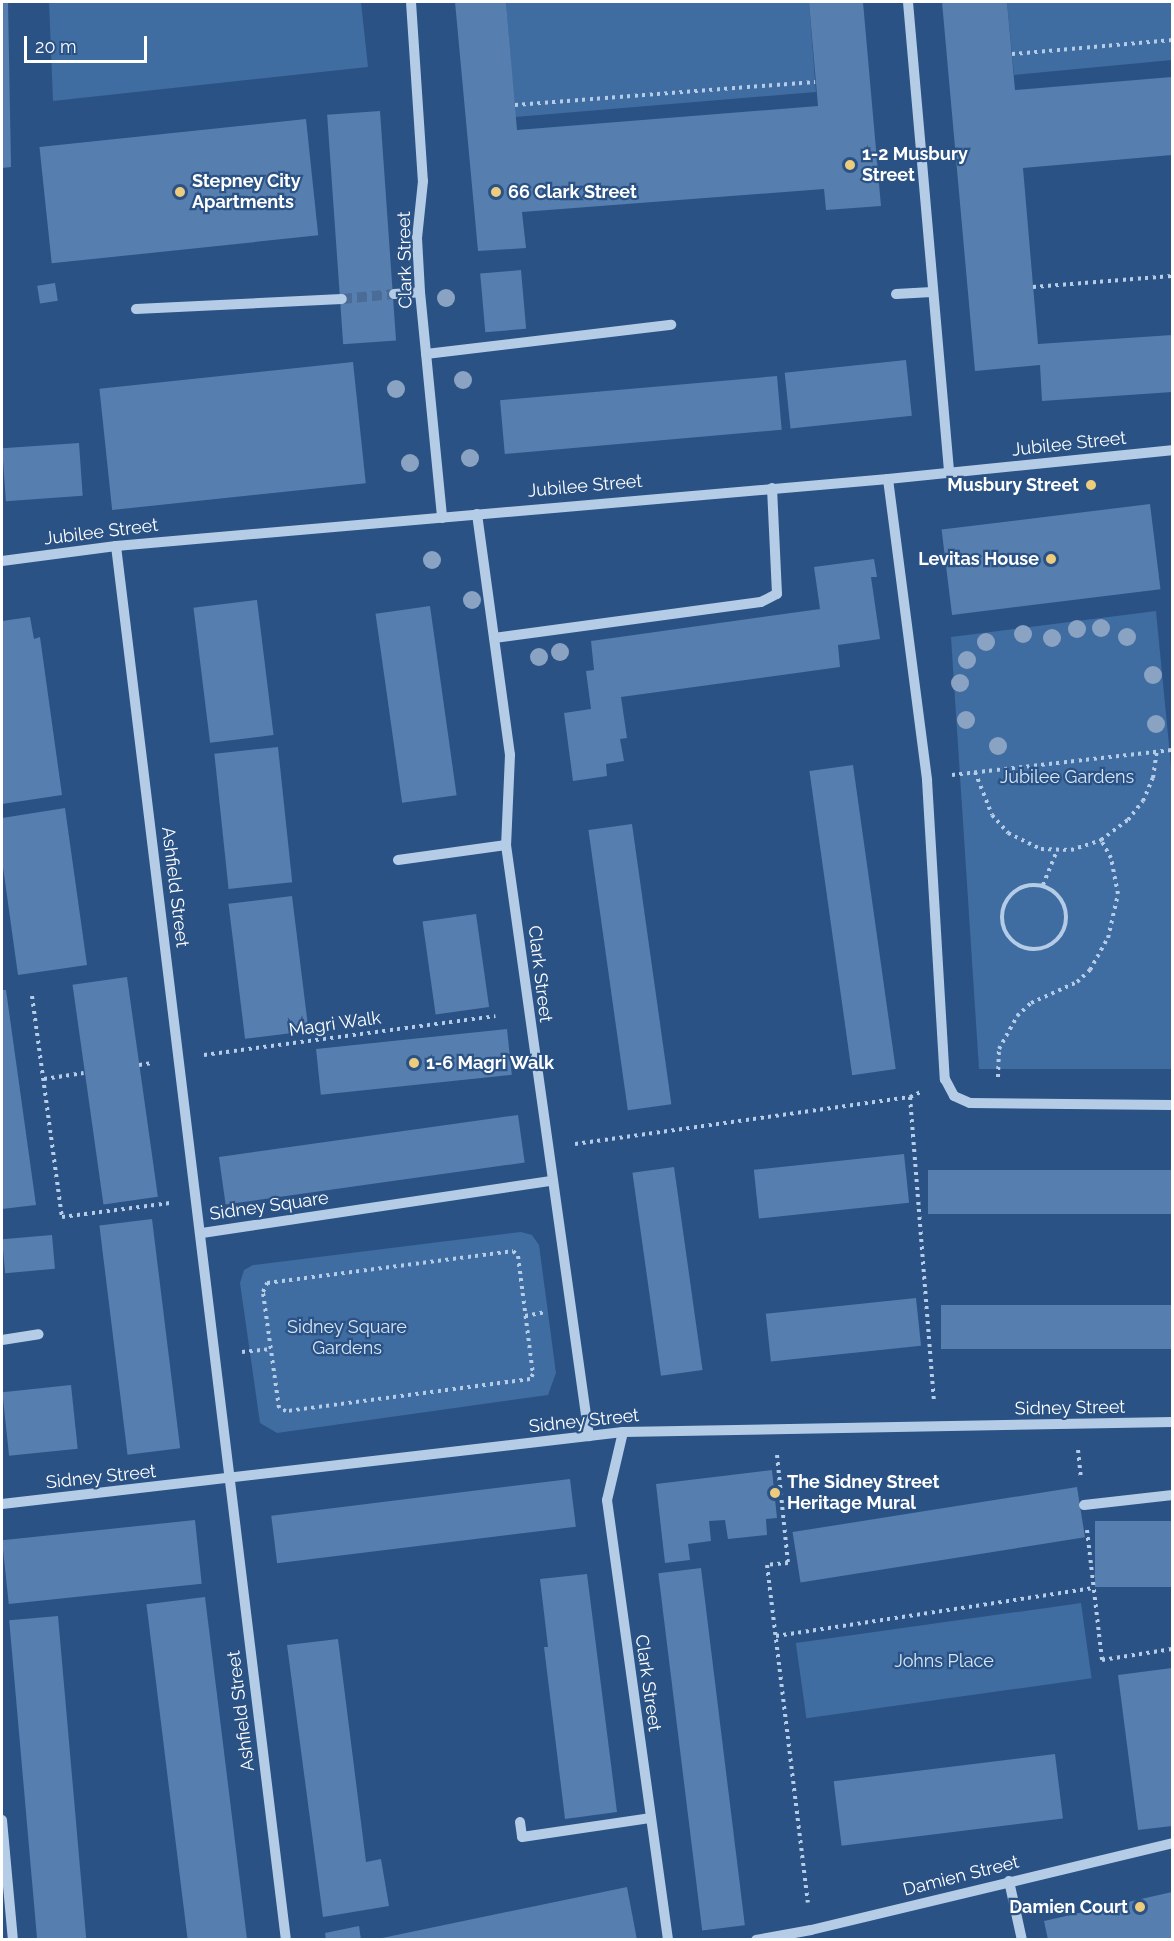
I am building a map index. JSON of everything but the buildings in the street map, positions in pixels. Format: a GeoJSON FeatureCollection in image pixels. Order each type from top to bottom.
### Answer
{"type":"FeatureCollection","features":[{"type":"Feature","properties":{"kind":"street","name":"Clark Street"},"geometry":{"type":"LineString","coordinates":[[411,2],[423,181],[417,238],[420,292],[442,518]]}},
{"type":"Feature","properties":{"kind":"street"},"geometry":{"type":"LineString","coordinates":[[908,2],[949,473]]}},
{"type":"Feature","properties":{"kind":"street"},"geometry":{"type":"LineString","coordinates":[[896,294],[932,291]]}},
{"type":"Feature","properties":{"kind":"street"},"geometry":{"type":"LineString","coordinates":[[394,294],[420,292]]}},
{"type":"Feature","properties":{"kind":"street"},"geometry":{"type":"LineString","coordinates":[[136,309],[342,299]]}},
{"type":"Feature","properties":{"kind":"street"},"geometry":{"type":"LineString","coordinates":[[426,354],[671,325]]}},
{"type":"Feature","properties":{"kind":"street","name":"Jubilee Street"},"geometry":{"type":"LineString","coordinates":[[2,561],[116,546],[888,479],[1173,450]]}},
{"type":"Feature","properties":{"kind":"street"},"geometry":{"type":"LineString","coordinates":[[888,479],[927,780],[945,1079],[954,1096],[970,1102],[1173,1105]]}},
{"type":"Feature","properties":{"kind":"street"},"geometry":{"type":"LineString","coordinates":[[494,638],[761,602],[777,594],[772,488]]}},
{"type":"Feature","properties":{"kind":"street","name":"Clark Street"},"geometry":{"type":"LineString","coordinates":[[477,514],[510,755],[507,845],[546,1148],[589,1436]]}},
{"type":"Feature","properties":{"kind":"street","name":"Ashfield Street"},"geometry":{"type":"LineString","coordinates":[[116,546],[202,1233]]}},
{"type":"Feature","properties":{"kind":"street"},"geometry":{"type":"LineString","coordinates":[[398,860],[507,845]]}},
{"type":"Feature","properties":{"kind":"street","name":"Sidney Square"},"geometry":{"type":"LineString","coordinates":[[230,1479],[202,1233],[551,1181]]}},
{"type":"Feature","properties":{"kind":"street"},"geometry":{"type":"LineString","coordinates":[[2,1340],[39,1334]]}},
{"type":"Feature","properties":{"kind":"street","name":"Sidney Street"},"geometry":{"type":"LineString","coordinates":[[2,1504],[623,1432],[1173,1422]]}},
{"type":"Feature","properties":{"kind":"street","name":"Clark Street"},"geometry":{"type":"LineString","coordinates":[[623,1432],[607,1500],[668,1940]]}},
{"type":"Feature","properties":{"kind":"street","name":"Ashfield Street"},"geometry":{"type":"LineString","coordinates":[[230,1479],[285,1940]]}},
{"type":"Feature","properties":{"kind":"street"},"geometry":{"type":"LineString","coordinates":[[1084,1505],[1173,1496]]}},
{"type":"Feature","properties":{"kind":"street"},"geometry":{"type":"LineString","coordinates":[[520,1822],[522,1837],[650,1818]]}},
{"type":"Feature","properties":{"kind":"street"},"geometry":{"type":"LineString","coordinates":[[2,1820],[13,1940]]}},
{"type":"Feature","properties":{"kind":"street","name":"Damien Street"},"geometry":{"type":"LineString","coordinates":[[756,1940],[811,1930],[1173,1842]]}},
{"type":"Feature","properties":{"kind":"street"},"geometry":{"type":"LineString","coordinates":[[1009,1881],[1022,1940]]}},
{"type":"Feature","properties":{"kind":"path"},"geometry":{"type":"LineString","coordinates":[[1012,54],[1173,40]]}},
{"type":"Feature","properties":{"kind":"path"},"geometry":{"type":"LineString","coordinates":[[515,105],[816,82]]}},
{"type":"Feature","properties":{"kind":"path"},"geometry":{"type":"LineString","coordinates":[[1033,287],[1173,276]]}},
{"type":"Feature","properties":{"kind":"path"},"geometry":{"type":"LineString","coordinates":[[962,773],[1032,763],[1173,750]]}},
{"type":"Feature","properties":{"kind":"path"},"geometry":{"type":"LineString","coordinates":[[975,772],[992,815],[1008,833],[1023,843],[1057,851],[1101,840],[1128,820],[1143,801],[1155,772],[1157,751]]}},
{"type":"Feature","properties":{"kind":"path"},"geometry":{"type":"LineString","coordinates":[[998,1069],[999,1049],[1017,1016],[1031,1003],[1077,982],[1090,970],[1107,938],[1118,894],[1112,858],[1101,840]]}},
{"type":"Feature","properties":{"kind":"path"},"geometry":{"type":"LineString","coordinates":[[1043,885],[1057,851]]}},
{"type":"Feature","properties":{"kind":"path"},"geometry":{"type":"LineString","coordinates":[[1043,885],[1061,898],[1066,920],[1057,940],[1037,949],[1026,948],[1009,937],[1002,918],[1003,908],[1023,886],[1043,885]]}},
{"type":"Feature","properties":{"kind":"path"},"geometry":{"type":"LineString","coordinates":[[32,996],[62,1216],[197,1200]]}},
{"type":"Feature","properties":{"kind":"path","name":"Magri Walk"},"geometry":{"type":"LineString","coordinates":[[180,1058],[495,1016]]}},
{"type":"Feature","properties":{"kind":"path"},"geometry":{"type":"LineString","coordinates":[[44,1079],[84,1073]]}},
{"type":"Feature","properties":{"kind":"path"},"geometry":{"type":"LineString","coordinates":[[546,1148],[910,1097],[945,1079]]}},
{"type":"Feature","properties":{"kind":"path"},"geometry":{"type":"LineString","coordinates":[[910,1097],[935,1427]]}},
{"type":"Feature","properties":{"kind":"path"},"geometry":{"type":"LineString","coordinates":[[513,1251],[516,1253],[533,1374],[530,1379],[280,1410],[263,1292],[267,1283],[513,1251]]}},
{"type":"Feature","properties":{"kind":"path"},"geometry":{"type":"LineString","coordinates":[[1076,1425],[1102,1660],[1173,1649]]}},
{"type":"Feature","properties":{"kind":"path"},"geometry":{"type":"LineString","coordinates":[[774,1431],[788,1563],[767,1565],[811,1930]]}},
{"type":"Feature","properties":{"kind":"path"},"geometry":{"type":"LineString","coordinates":[[776,1636],[1093,1587]]}},
{"type":"Feature","properties":{"kind":"green space"},"geometry":{"type":"Polygon","coordinates":[[[49,2],[361,2],[368,67],[53,101],[49,2]]]}},
{"type":"Feature","properties":{"kind":"green space"},"geometry":{"type":"Polygon","coordinates":[[[506,2],[809,2],[816,92],[515,117],[506,2]]]}},
{"type":"Feature","properties":{"kind":"green space"},"geometry":{"type":"Polygon","coordinates":[[[1007,2],[1172,2],[1172,60],[1014,75],[1007,2]]]}},
{"type":"Feature","properties":{"kind":"green space","name":"Jubilee Gardens"},"geometry":{"type":"Polygon","coordinates":[[[1156,611],[1172,776],[1172,1069],[979,1069],[951,637],[1156,611]]]}},
{"type":"Feature","properties":{"kind":"green space","name":"Sidney Square Gardens"},"geometry":{"type":"Polygon","coordinates":[[[521,1232],[532,1235],[539,1245],[556,1373],[548,1395],[277,1433],[260,1423],[240,1283],[244,1270],[253,1265],[521,1232]]]}},
{"type":"Feature","properties":{"kind":"green space","name":"Johns Place"},"geometry":{"type":"Polygon","coordinates":[[[1081,1603],[1092,1678],[806,1718],[796,1643],[1081,1603]]]}},
{"type":"Feature","properties":{"kind":"tunnel"},"geometry":{"type":"LineString","coordinates":[[342,299],[394,294]]}},
{"type":"Feature","properties":{"kind":"place","name":"1-2 Musbury Street"},"geometry":{"type":"Point","coordinates":[850,165]}},
{"type":"Feature","properties":{"kind":"place","name":"Stepney City Apartments"},"geometry":{"type":"Point","coordinates":[180,192]}},
{"type":"Feature","properties":{"kind":"place","name":"66 Clark Street"},"geometry":{"type":"Point","coordinates":[496,192]}},
{"type":"Feature","properties":{"kind":"place","name":"Musbury Street"},"geometry":{"type":"Point","coordinates":[1091,485]}},
{"type":"Feature","properties":{"kind":"place","name":"Levitas House"},"geometry":{"type":"Point","coordinates":[1051,559]}},
{"type":"Feature","properties":{"kind":"place","name":"1-6 Magri Walk"},"geometry":{"type":"Point","coordinates":[414,1063]}},
{"type":"Feature","properties":{"kind":"place","name":"The Sidney Street Heritage Mural"},"geometry":{"type":"Point","coordinates":[775,1493]}},
{"type":"Feature","properties":{"kind":"place","name":"Damien Court"},"geometry":{"type":"Point","coordinates":[1140,1907]}}]}
